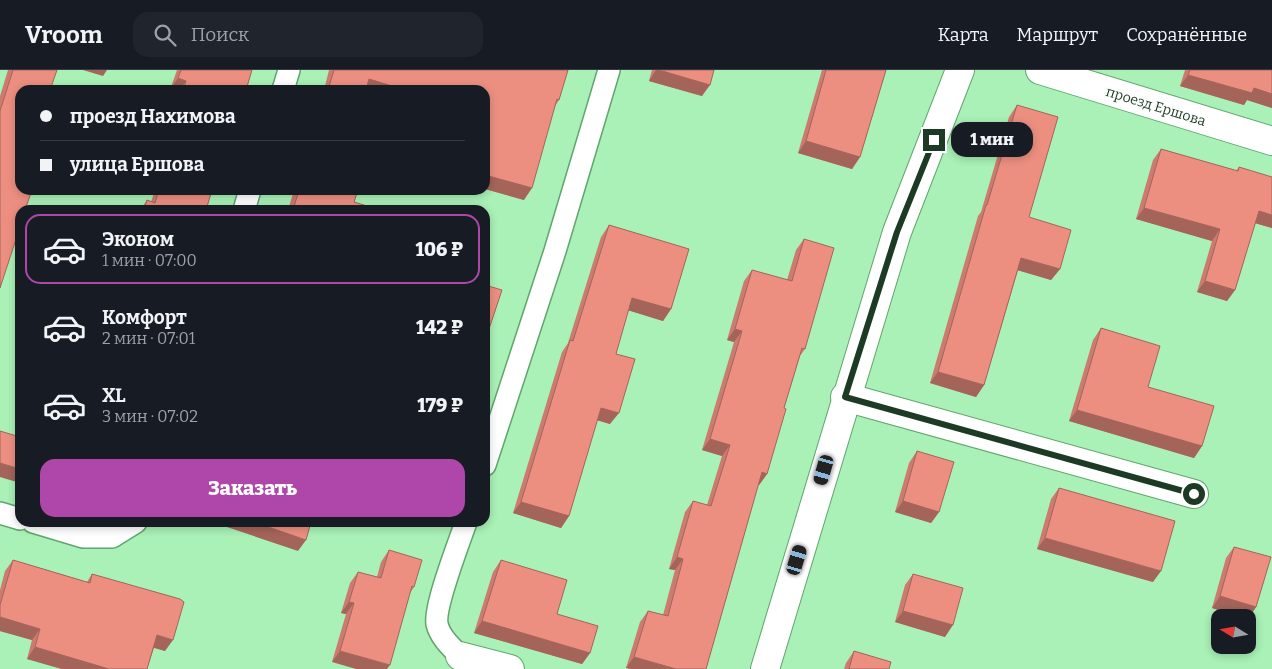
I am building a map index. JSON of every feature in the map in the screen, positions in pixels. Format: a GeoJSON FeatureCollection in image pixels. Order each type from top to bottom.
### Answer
{"type":"FeatureCollection","features":[{"type":"Feature","properties":{"kind":"street"},"geometry":{"type":"LineString","coordinates":[[765,669],[845,397],[897,232],[960,70]]}},
{"type":"Feature","properties":{"kind":"street","name":"проезд Ершова"},"geometry":{"type":"LineString","coordinates":[[1040,70],[1272,141]]}},
{"type":"Feature","properties":{"kind":"street"},"geometry":{"type":"LineString","coordinates":[[845,397],[1194,494]]}},
{"type":"Feature","properties":{"kind":"street"},"geometry":{"type":"LineString","coordinates":[[460,656],[510,669]]}},
{"type":"Feature","properties":{"kind":"lane"},"geometry":{"type":"LineString","coordinates":[[284,85],[289,70]]}},
{"type":"Feature","properties":{"kind":"lane"},"geometry":{"type":"LineString","coordinates":[[490,450],[555,251],[608,70]]}},
{"type":"Feature","properties":{"kind":"lane"},"geometry":{"type":"LineString","coordinates":[[0,513],[15,518]]}},
{"type":"Feature","properties":{"kind":"lane"},"geometry":{"type":"LineString","coordinates":[[50,527],[83,537],[112,537],[128,527]]}},
{"type":"Feature","properties":{"kind":"lane"},"geometry":{"type":"LineString","coordinates":[[460,656],[446,642],[437,624],[439,606],[464,527]]}},
{"type":"Feature","properties":{"kind":"building"},"geometry":{"type":"Polygon","coordinates":[[[13,70],[57,70],[52,85],[15,85],[15,195],[30,195],[27,205],[15,205],[15,242],[0,288],[0,111],[13,70]]]}},
{"type":"Feature","properties":{"kind":"building"},"geometry":{"type":"Polygon","coordinates":[[[181,70],[252,70],[248,85],[185,85],[186,81],[178,78],[181,70]]]}},
{"type":"Feature","properties":{"kind":"building"},"geometry":{"type":"Polygon","coordinates":[[[334,70],[568,70],[559,100],[557,99],[532,188],[490,176],[490,85],[389,85],[369,79],[367,85],[330,85],[334,70]]]}},
{"type":"Feature","properties":{"kind":"building"},"geometry":{"type":"Polygon","coordinates":[[[659,70],[714,70],[710,85],[659,70]]]}},
{"type":"Feature","properties":{"kind":"building"},"geometry":{"type":"Polygon","coordinates":[[[826,70],[886,70],[860,157],[806,141],[826,70]]]}},
{"type":"Feature","properties":{"kind":"building"},"geometry":{"type":"Polygon","coordinates":[[[1190,70],[1272,70],[1272,94],[1254,88],[1252,93],[1188,75],[1190,70]]]}},
{"type":"Feature","properties":{"kind":"building"},"geometry":{"type":"Polygon","coordinates":[[[1017,105],[1058,117],[1029,217],[1071,230],[1060,269],[1021,258],[984,385],[938,372],[1017,105]]]}},
{"type":"Feature","properties":{"kind":"building"},"geometry":{"type":"Polygon","coordinates":[[[1161,149],[1238,171],[1239,167],[1272,177],[1272,215],[1259,211],[1235,290],[1205,281],[1220,229],[1144,208],[1161,149]]]}},
{"type":"Feature","properties":{"kind":"building"},"geometry":{"type":"Polygon","coordinates":[[[157,195],[210,195],[208,205],[146,205],[147,200],[155,203],[157,195]]]}},
{"type":"Feature","properties":{"kind":"building"},"geometry":{"type":"Polygon","coordinates":[[[298,195],[356,195],[354,202],[364,205],[294,205],[298,195]]]}},
{"type":"Feature","properties":{"kind":"building"},"geometry":{"type":"Polygon","coordinates":[[[609,225],[689,249],[671,309],[632,298],[616,354],[635,359],[619,413],[601,408],[569,516],[521,502],[570,340],[573,341],[609,225]]]}},
{"type":"Feature","properties":{"kind":"building"},"geometry":{"type":"Polygon","coordinates":[[[804,239],[834,248],[805,349],[802,348],[784,408],[786,409],[767,474],[762,472],[706,669],[676,669],[634,657],[648,611],[668,616],[683,559],[677,557],[693,501],[711,506],[730,445],[710,439],[742,331],[735,329],[752,270],[792,281],[804,239]]]}},
{"type":"Feature","properties":{"kind":"building"},"geometry":{"type":"Polygon","coordinates":[[[490,286],[502,290],[490,326],[490,286]]]}},
{"type":"Feature","properties":{"kind":"building"},"geometry":{"type":"Polygon","coordinates":[[[1101,328],[1160,346],[1148,387],[1214,406],[1202,446],[1077,410],[1101,328]]]}},
{"type":"Feature","properties":{"kind":"building"},"geometry":{"type":"Polygon","coordinates":[[[0,431],[15,436],[15,468],[0,463],[0,431]]]}},
{"type":"Feature","properties":{"kind":"building"},"geometry":{"type":"Polygon","coordinates":[[[917,451],[954,462],[939,512],[903,501],[917,451]]]}},
{"type":"Feature","properties":{"kind":"building"},"geometry":{"type":"Polygon","coordinates":[[[1059,488],[1175,521],[1161,571],[1045,538],[1059,488]]]}},
{"type":"Feature","properties":{"kind":"building"},"geometry":{"type":"Polygon","coordinates":[[[268,527],[310,527],[306,540],[268,527]]]}},
{"type":"Feature","properties":{"kind":"building"},"geometry":{"type":"Polygon","coordinates":[[[1234,547],[1271,557],[1256,607],[1220,596],[1234,547]]]}},
{"type":"Feature","properties":{"kind":"building"},"geometry":{"type":"Polygon","coordinates":[[[389,550],[422,560],[414,587],[412,586],[390,665],[340,651],[354,603],[349,602],[358,572],[381,578],[389,550]]]}},
{"type":"Feature","properties":{"kind":"building"},"geometry":{"type":"Polygon","coordinates":[[[13,560],[90,583],[92,574],[180,599],[184,602],[173,640],[157,635],[147,669],[109,669],[35,647],[40,629],[0,617],[0,605],[13,560]]]}},
{"type":"Feature","properties":{"kind":"building"},"geometry":{"type":"Polygon","coordinates":[[[501,560],[567,580],[557,614],[598,626],[590,653],[482,621],[501,560]]]}},
{"type":"Feature","properties":{"kind":"building"},"geometry":{"type":"Polygon","coordinates":[[[913,574],[963,588],[953,625],[903,611],[913,574]]]}},
{"type":"Feature","properties":{"kind":"building"},"geometry":{"type":"Polygon","coordinates":[[[854,651],[891,662],[889,669],[849,669],[854,651]]]}},
{"type":"Feature","properties":{"kind":"route"},"geometry":{"type":"LineString","coordinates":[[934,140],[897,232],[845,397],[1194,494]]}}]}
